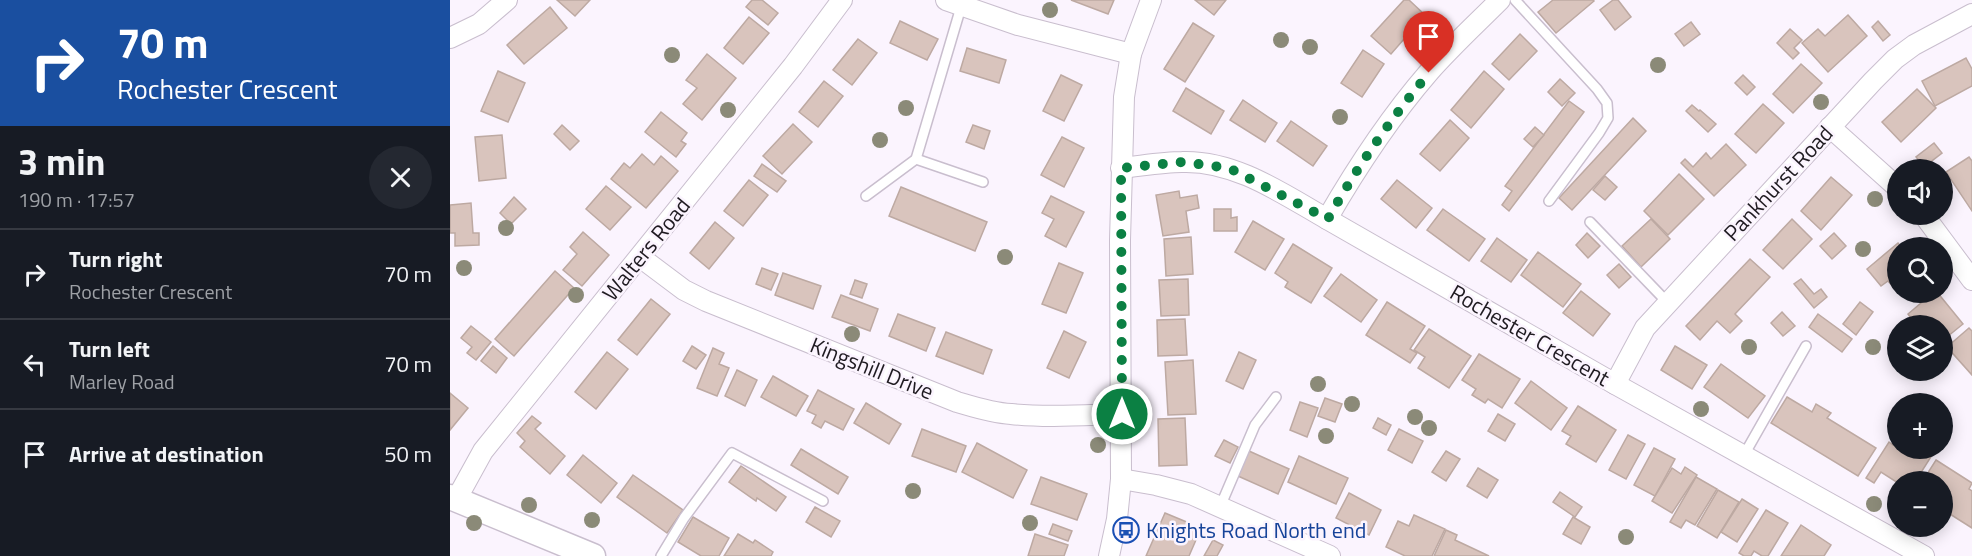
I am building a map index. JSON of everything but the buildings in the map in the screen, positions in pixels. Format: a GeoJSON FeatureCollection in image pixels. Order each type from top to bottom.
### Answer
{"type":"FeatureCollection","features":[{"type":"Feature","properties":{"kind":"street"},"geometry":{"type":"LineString","coordinates":[[450,38],[479,24],[507,0]]}},
{"type":"Feature","properties":{"kind":"street","name":"Walters Road"},"geometry":{"type":"LineString","coordinates":[[453,499],[483,451],[793,66],[842,0]]}},
{"type":"Feature","properties":{"kind":"street"},"geometry":{"type":"LineString","coordinates":[[1109,556],[1117,519],[1121,479],[1121,168],[1124,97],[1131,54],[1151,0]]}},
{"type":"Feature","properties":{"kind":"street"},"geometry":{"type":"LineString","coordinates":[[1328,219],[1351,178],[1409,98],[1455,44],[1500,0]]}},
{"type":"Feature","properties":{"kind":"street"},"geometry":{"type":"LineString","coordinates":[[954,3],[1018,25],[1131,54]]}},
{"type":"Feature","properties":{"kind":"street","name":"Pankhurst Road"},"geometry":{"type":"LineString","coordinates":[[1615,384],[1645,328],[1895,59],[1914,45],[1972,14]]}},
{"type":"Feature","properties":{"kind":"street"},"geometry":{"type":"LineString","coordinates":[[1830,127],[1887,178]]}},
{"type":"Feature","properties":{"kind":"street","name":"Rochester Crescent"},"geometry":{"type":"LineString","coordinates":[[1121,168],[1182,162],[1229,168],[1328,219],[1615,384],[1924,556]]}},
{"type":"Feature","properties":{"kind":"street"},"geometry":{"type":"LineString","coordinates":[[1931,225],[1971,277]]}},
{"type":"Feature","properties":{"kind":"street","name":"Kingshill Drive"},"geometry":{"type":"LineString","coordinates":[[640,257],[684,290],[706,302],[957,402],[1010,414],[1057,416],[1122,414]]}},
{"type":"Feature","properties":{"kind":"street"},"geometry":{"type":"LineString","coordinates":[[1121,479],[1191,494],[1330,556]]}},
{"type":"Feature","properties":{"kind":"street"},"geometry":{"type":"LineString","coordinates":[[453,499],[593,556]]}},
{"type":"Feature","properties":{"kind":"lane"},"geometry":{"type":"LineString","coordinates":[[1515,0],[1597,89],[1607,103],[1608,118],[1549,201]]}},
{"type":"Feature","properties":{"kind":"lane"},"geometry":{"type":"LineString","coordinates":[[866,196],[916,159],[954,3]]}},
{"type":"Feature","properties":{"kind":"lane"},"geometry":{"type":"LineString","coordinates":[[916,159],[983,182]]}},
{"type":"Feature","properties":{"kind":"lane"},"geometry":{"type":"LineString","coordinates":[[1590,222],[1668,303]]}},
{"type":"Feature","properties":{"kind":"lane"},"geometry":{"type":"LineString","coordinates":[[1744,455],[1806,346]]}},
{"type":"Feature","properties":{"kind":"lane"},"geometry":{"type":"LineString","coordinates":[[1220,507],[1254,425],[1276,397]]}},
{"type":"Feature","properties":{"kind":"lane"},"geometry":{"type":"LineString","coordinates":[[661,556],[684,518],[732,453],[823,501]]}},
{"type":"Feature","properties":{"kind":"place","name":"Knights Road North end"},"geometry":{"type":"Point","coordinates":[1126,530]}},
{"type":"Feature","properties":{"kind":"route"},"geometry":{"type":"LineString","coordinates":[[1122,414],[1121,168],[1182,162],[1229,168],[1328,219],[1351,178],[1382,133],[1429,73]]}}]}
